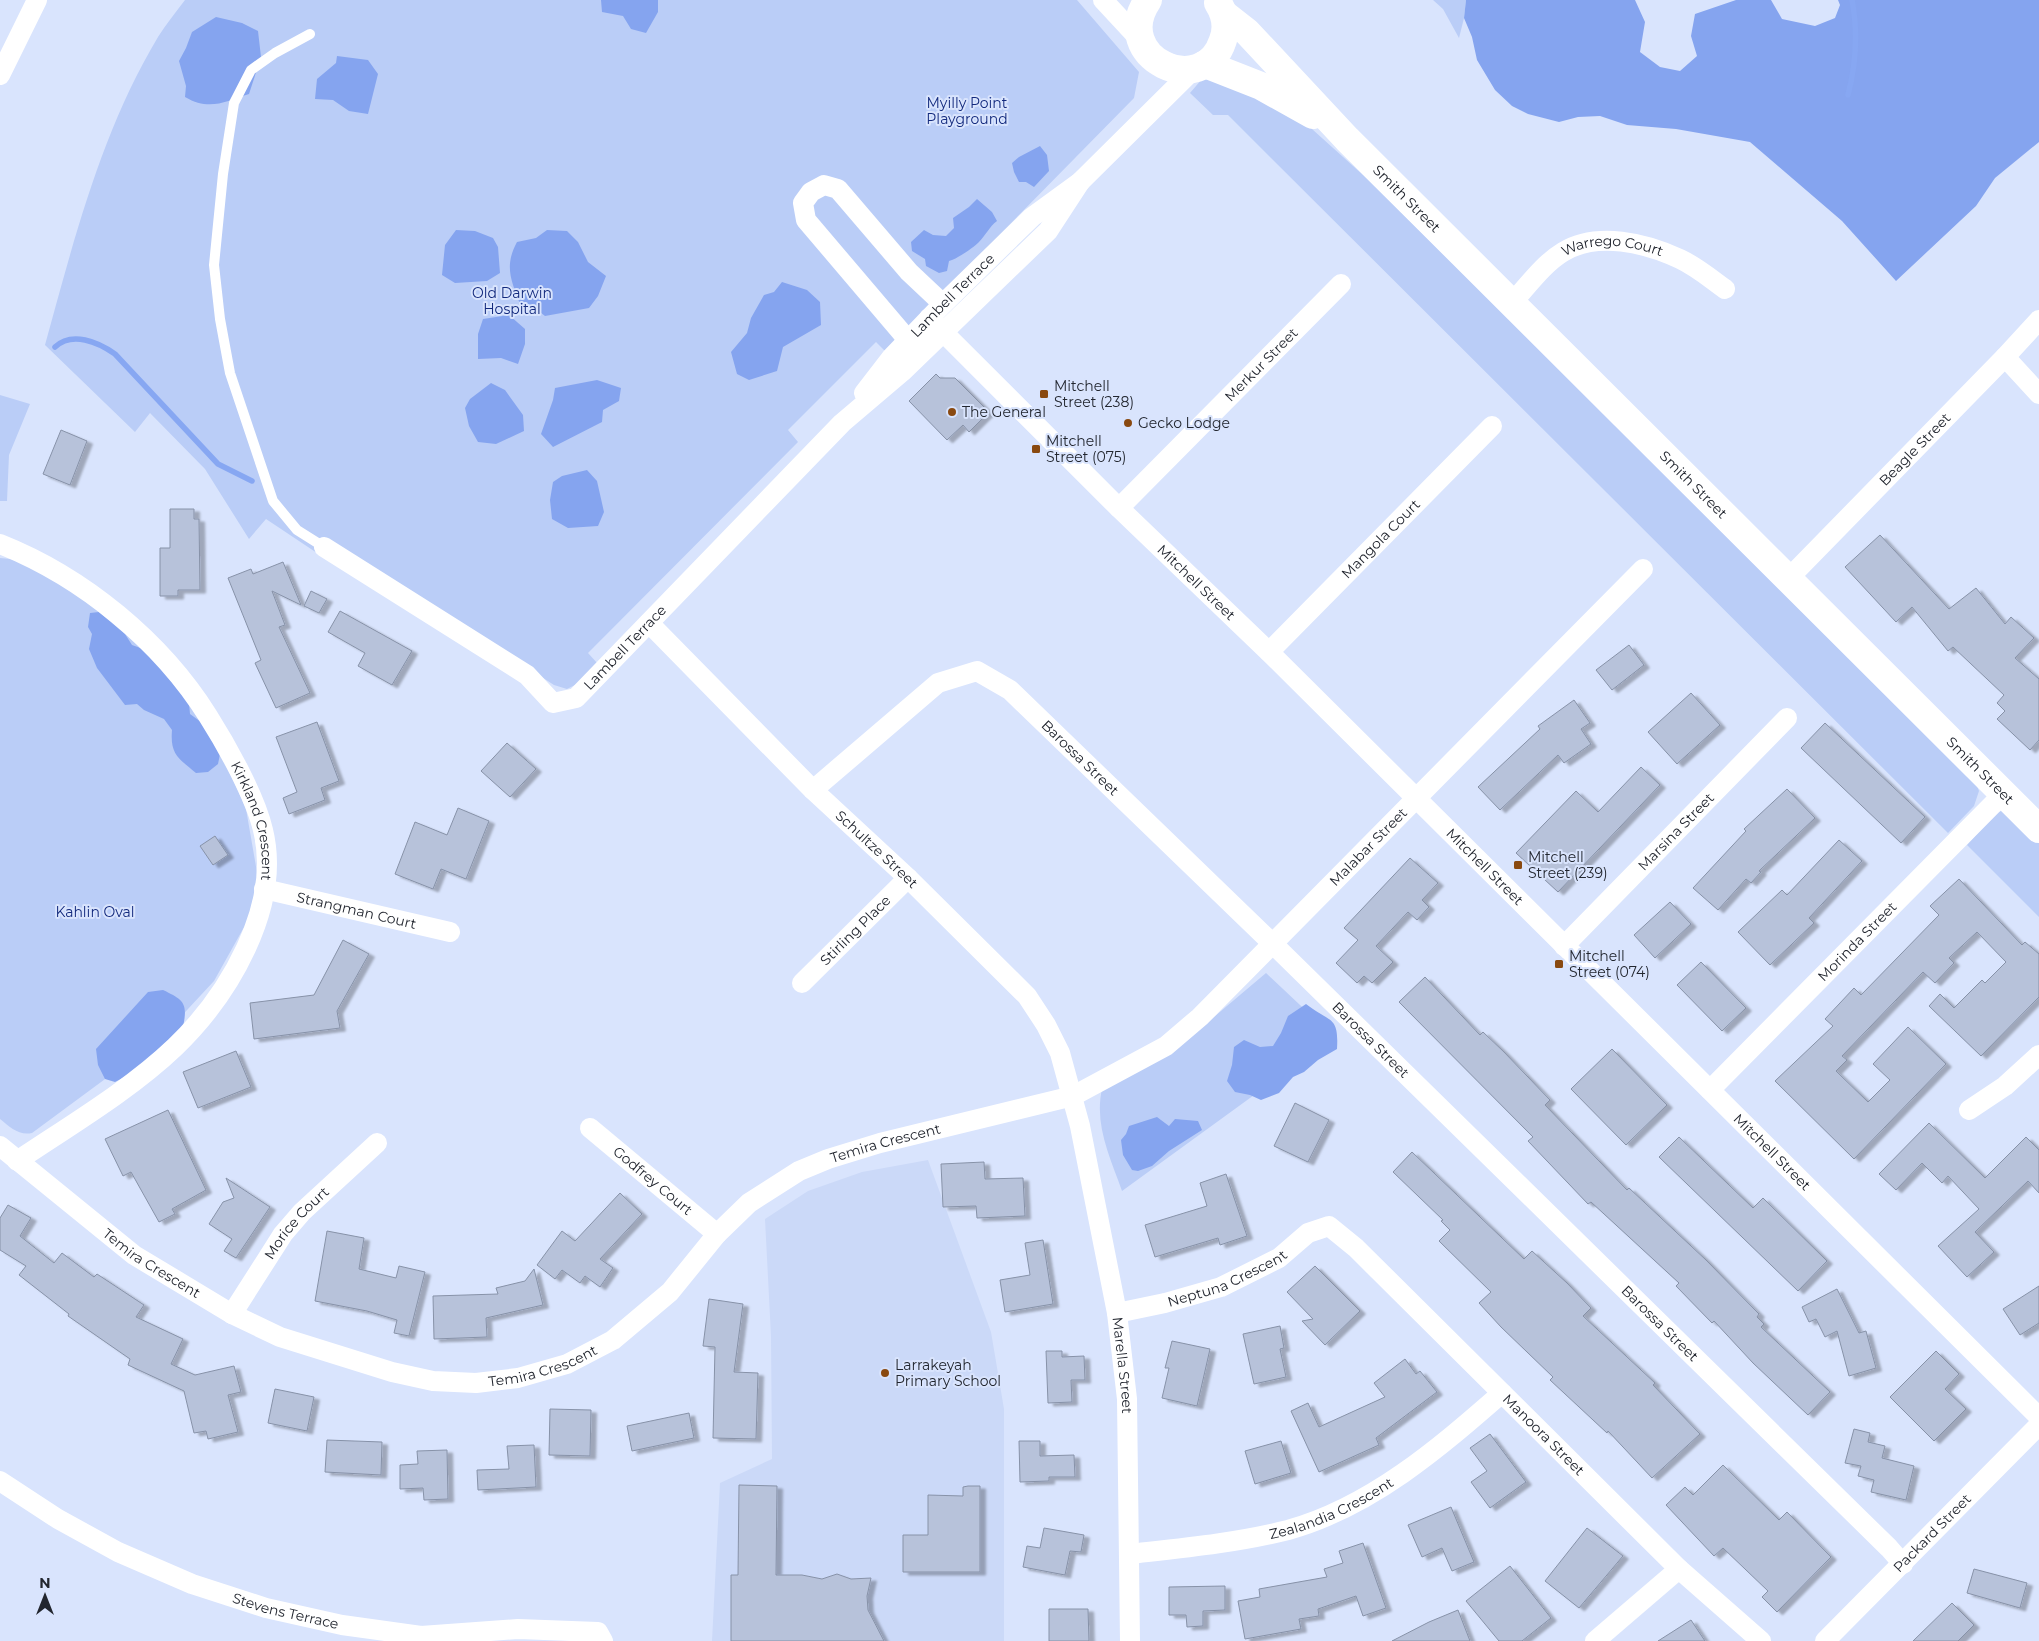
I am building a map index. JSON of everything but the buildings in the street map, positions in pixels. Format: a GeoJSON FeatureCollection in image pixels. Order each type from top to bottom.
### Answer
{"type":"FeatureCollection","features":[{"type":"Feature","properties":{"kind":"street"},"geometry":{"type":"LineString","coordinates":[[0,75],[37,0]]}},
{"type":"Feature","properties":{"kind":"street"},"geometry":{"type":"LineString","coordinates":[[1103,0],[1147,51]]}},
{"type":"Feature","properties":{"kind":"street"},"geometry":{"type":"LineString","coordinates":[[1147,51],[1139,32],[1140,17],[1148,0]]}},
{"type":"Feature","properties":{"kind":"street"},"geometry":{"type":"LineString","coordinates":[[1200,66],[1212,58],[1222,45],[1225,34],[1220,7]]}},
{"type":"Feature","properties":{"kind":"street","name":"Smith Street"},"geometry":{"type":"LineString","coordinates":[[1220,7],[1247,32],[1347,140],[2039,829]]}},
{"type":"Feature","properties":{"kind":"street","name":"Smith Street"},"geometry":{"type":"LineString","coordinates":[[1147,51],[1173,69],[1200,66],[1241,77],[1310,113],[1347,140]]}},
{"type":"Feature","properties":{"kind":"street","name":"Lambell Terrace"},"geometry":{"type":"LineString","coordinates":[[1145,116],[1156,102],[1160,94],[1161,84],[1160,74],[1147,51]]}},
{"type":"Feature","properties":{"kind":"street","name":"Lambell Terrace"},"geometry":{"type":"LineString","coordinates":[[842,423],[891,358],[943,304],[1032,217],[1080,182],[1145,116],[1200,66]]}},
{"type":"Feature","properties":{"kind":"street","name":"Lambell Terrace"},"geometry":{"type":"LineString","coordinates":[[324,547],[526,674],[553,703],[576,698],[842,423],[902,372],[1048,231],[1080,182]]}},
{"type":"Feature","properties":{"kind":"street"},"geometry":{"type":"LineString","coordinates":[[908,340],[806,220],[803,203],[811,192],[824,185],[838,190],[909,272],[943,304]]}},
{"type":"Feature","properties":{"kind":"street","name":"Warrego Court"},"geometry":{"type":"LineString","coordinates":[[1511,304],[1562,252],[1574,246],[1601,240],[1616,240],[1634,244],[1680,259],[1726,289]]}},
{"type":"Feature","properties":{"kind":"street","name":"Merkur Street"},"geometry":{"type":"LineString","coordinates":[[1119,508],[1341,284]]}},
{"type":"Feature","properties":{"kind":"street","name":"Mitchell Street"},"geometry":{"type":"LineString","coordinates":[[929,318],[1119,508],[1269,652],[2039,1417]]}},
{"type":"Feature","properties":{"kind":"street","name":"Beagle Street"},"geometry":{"type":"LineString","coordinates":[[1789,578],[2039,320]]}},
{"type":"Feature","properties":{"kind":"street"},"geometry":{"type":"LineString","coordinates":[[2005,357],[2039,394]]}},
{"type":"Feature","properties":{"kind":"street","name":"Mangola Court"},"geometry":{"type":"LineString","coordinates":[[1269,652],[1492,426]]}},
{"type":"Feature","properties":{"kind":"street","name":"Kirkland Crescent"},"geometry":{"type":"LineString","coordinates":[[0,544],[66,578],[116,614],[176,670],[196,697],[228,749],[250,794],[263,830],[267,868],[258,918],[242,957],[219,994],[188,1033],[124,1088],[18,1161]]}},
{"type":"Feature","properties":{"kind":"street","name":"Malabar Street"},"geometry":{"type":"LineString","coordinates":[[1073,1096],[1166,1046],[1200,1017],[1643,569]]}},
{"type":"Feature","properties":{"kind":"street","name":"Schultze Street"},"geometry":{"type":"LineString","coordinates":[[649,623],[813,790],[908,878],[1027,996],[1046,1025],[1060,1053],[1073,1096]]}},
{"type":"Feature","properties":{"kind":"street","name":"Barossa Street"},"geometry":{"type":"LineString","coordinates":[[813,790],[938,683],[977,671],[1010,690],[1273,944],[1882,1541],[1903,1564]]}},
{"type":"Feature","properties":{"kind":"street","name":"Marsina Street"},"geometry":{"type":"LineString","coordinates":[[1564,946],[1788,718]]}},
{"type":"Feature","properties":{"kind":"street","name":"Morinda Street"},"geometry":{"type":"LineString","coordinates":[[1710,1090],[2003,794]]}},
{"type":"Feature","properties":{"kind":"street","name":"Stirling Place"},"geometry":{"type":"LineString","coordinates":[[802,983],[908,878]]}},
{"type":"Feature","properties":{"kind":"street","name":"Strangman Court"},"geometry":{"type":"LineString","coordinates":[[264,889],[450,932]]}},
{"type":"Feature","properties":{"kind":"street"},"geometry":{"type":"LineString","coordinates":[[1968,1110],[2005,1086],[2039,1054]]}},
{"type":"Feature","properties":{"kind":"street","name":"Temira Crescent"},"geometry":{"type":"LineString","coordinates":[[0,1146],[134,1255],[232,1314],[280,1337],[413,1377],[433,1382],[476,1383],[518,1378],[568,1364],[613,1340],[670,1292],[717,1234],[750,1203],[799,1171],[828,1159],[887,1142],[1073,1096]]}},
{"type":"Feature","properties":{"kind":"street","name":"Marella Street"},"geometry":{"type":"LineString","coordinates":[[1073,1096],[1116,1313],[1127,1400],[1130,1641]]}},
{"type":"Feature","properties":{"kind":"street","name":"Godfrey Court"},"geometry":{"type":"LineString","coordinates":[[590,1128],[717,1234]]}},
{"type":"Feature","properties":{"kind":"street","name":"Morice Court"},"geometry":{"type":"LineString","coordinates":[[232,1314],[283,1234],[302,1212],[377,1143]]}},
{"type":"Feature","properties":{"kind":"street","name":"Neptuna Crescent"},"geometry":{"type":"LineString","coordinates":[[1116,1313],[1165,1304],[1221,1287],[1279,1258],[1308,1233],[1329,1226]]}},
{"type":"Feature","properties":{"kind":"street","name":"Manoora Street"},"geometry":{"type":"LineString","coordinates":[[1329,1226],[1356,1248],[1679,1569],[1761,1641]]}},
{"type":"Feature","properties":{"kind":"street","name":"Zealandia Crescent"},"geometry":{"type":"LineString","coordinates":[[1130,1554],[1231,1543],[1290,1529],[1342,1509],[1394,1480],[1451,1437],[1502,1393]]}},
{"type":"Feature","properties":{"kind":"street","name":"Packard Street"},"geometry":{"type":"LineString","coordinates":[[1825,1641],[2039,1425]]}},
{"type":"Feature","properties":{"kind":"street","name":"Stevens Terrace"},"geometry":{"type":"LineString","coordinates":[[1,1483],[58,1519],[118,1552],[192,1584],[266,1608],[342,1625],[421,1636],[518,1629],[600,1636]]}},
{"type":"Feature","properties":{"kind":"street"},"geometry":{"type":"LineString","coordinates":[[1595,1641],[1679,1569]]}},
{"type":"Feature","properties":{"kind":"lane"},"geometry":{"type":"LineString","coordinates":[[310,34],[275,53],[251,70],[234,103],[223,174],[214,265],[220,319],[230,373],[273,502],[297,530],[324,547]]}},
{"type":"Feature","properties":{"kind":"shaded area"},"geometry":{"type":"Polygon","coordinates":[[[601,0],[658,0],[658,12],[646,33],[631,29],[623,16],[602,12],[601,0]]]}},
{"type":"Feature","properties":{"kind":"shaded area"},"geometry":{"type":"Polygon","coordinates":[[[1466,0],[1635,0],[1645,22],[1640,52],[1660,67],[1680,71],[1697,56],[1691,36],[1695,14],[1736,0],[1771,0],[1782,19],[1815,26],[1835,18],[1840,5],[1838,0],[2039,0],[2039,142],[1995,178],[1976,206],[1896,281],[1842,221],[1750,142],[1676,129],[1627,125],[1600,116],[1578,117],[1559,122],[1528,114],[1512,106],[1495,90],[1477,60],[1472,37],[1464,18],[1466,0]]]}},
{"type":"Feature","properties":{"kind":"shaded area"},"geometry":{"type":"Polygon","coordinates":[[[216,17],[242,23],[258,31],[261,57],[249,94],[217,104],[202,104],[185,97],[186,86],[179,61],[192,32],[216,17]]]}},
{"type":"Feature","properties":{"kind":"shaded area"},"geometry":{"type":"Polygon","coordinates":[[[337,56],[368,60],[378,74],[368,114],[349,111],[333,100],[315,99],[317,79],[336,63],[337,56]]]}},
{"type":"Feature","properties":{"kind":"shaded area"},"geometry":{"type":"Polygon","coordinates":[[[1040,146],[1047,155],[1049,171],[1034,187],[1026,182],[1019,182],[1012,163],[1040,146]]]}},
{"type":"Feature","properties":{"kind":"shaded area"},"geometry":{"type":"Polygon","coordinates":[[[977,199],[992,212],[997,221],[969,250],[949,261],[947,271],[939,273],[926,266],[925,259],[912,251],[911,242],[924,230],[933,235],[946,236],[954,228],[953,218],[977,199]]]}},
{"type":"Feature","properties":{"kind":"shaded area"},"geometry":{"type":"Polygon","coordinates":[[[456,230],[475,231],[493,238],[498,247],[500,273],[487,281],[455,283],[442,275],[445,245],[456,230]]]}},
{"type":"Feature","properties":{"kind":"shaded area"},"geometry":{"type":"Polygon","coordinates":[[[547,230],[567,231],[578,242],[588,262],[606,276],[598,296],[589,308],[545,316],[531,305],[520,304],[510,273],[513,251],[517,242],[536,238],[547,230]]]}},
{"type":"Feature","properties":{"kind":"shaded area"},"geometry":{"type":"Polygon","coordinates":[[[782,282],[807,290],[820,302],[821,325],[783,347],[777,371],[749,380],[737,374],[731,352],[747,333],[751,318],[764,295],[774,292],[782,282]]]}},
{"type":"Feature","properties":{"kind":"shaded area"},"geometry":{"type":"Polygon","coordinates":[[[509,315],[525,329],[525,344],[518,364],[501,358],[478,359],[478,334],[483,319],[509,315]]]}},
{"type":"Feature","properties":{"kind":"shaded area"},"geometry":{"type":"Polygon","coordinates":[[[597,380],[621,388],[619,401],[603,410],[602,422],[553,447],[541,434],[553,400],[555,388],[597,380]]]}},
{"type":"Feature","properties":{"kind":"shaded area"},"geometry":{"type":"Polygon","coordinates":[[[491,383],[505,390],[523,415],[524,431],[496,444],[478,442],[469,426],[465,408],[470,399],[491,383]]]}},
{"type":"Feature","properties":{"kind":"shaded area"},"geometry":{"type":"Polygon","coordinates":[[[587,470],[597,481],[604,512],[598,526],[568,528],[552,519],[550,500],[553,482],[562,476],[587,470]]]}},
{"type":"Feature","properties":{"kind":"shaded area"},"geometry":{"type":"Polygon","coordinates":[[[99,612],[125,634],[132,645],[146,650],[189,703],[190,714],[201,722],[220,754],[218,764],[208,772],[196,773],[184,763],[176,755],[172,745],[172,730],[164,719],[144,710],[137,704],[125,705],[97,668],[89,649],[92,634],[88,627],[90,613],[99,612]]]}},
{"type":"Feature","properties":{"kind":"shaded area"},"geometry":{"type":"Polygon","coordinates":[[[163,990],[183,1003],[185,1012],[183,1027],[131,1074],[115,1082],[105,1079],[98,1065],[96,1049],[148,992],[163,990]]]}},
{"type":"Feature","properties":{"kind":"shaded area"},"geometry":{"type":"Polygon","coordinates":[[[1306,1004],[1334,1025],[1337,1049],[1318,1060],[1304,1072],[1293,1077],[1279,1093],[1261,1100],[1250,1095],[1235,1092],[1227,1081],[1232,1065],[1234,1047],[1244,1040],[1260,1047],[1273,1046],[1288,1016],[1306,1004]]]}},
{"type":"Feature","properties":{"kind":"shaded area"},"geometry":{"type":"Polygon","coordinates":[[[1157,1117],[1169,1126],[1175,1119],[1198,1121],[1202,1130],[1169,1151],[1152,1166],[1138,1171],[1132,1170],[1123,1155],[1121,1140],[1129,1126],[1157,1117]]]}},
{"type":"Feature","properties":{"kind":"shaded area","name":"Larrakeyah Primary School"},"geometry":{"type":"Polygon","coordinates":[[[928,1160],[991,1332],[1004,1409],[1004,1641],[712,1641],[720,1483],[772,1459],[771,1336],[765,1219],[808,1191],[862,1172],[928,1160]]]}},
{"type":"Feature","properties":{"kind":"green space","name":"Old Darwin Hospital"},"geometry":{"type":"Polygon","coordinates":[[[185,0],[1077,0],[1139,72],[1134,98],[955,280],[887,353],[876,342],[788,430],[798,442],[588,653],[598,664],[581,682],[567,689],[554,685],[339,546],[329,561],[266,519],[249,539],[205,469],[150,413],[135,432],[45,345],[78,226],[120,110],[161,32],[185,0]]]}},
{"type":"Feature","properties":{"kind":"green space"},"geometry":{"type":"Polygon","coordinates":[[[1433,0],[1466,0],[1459,38],[1443,9],[1433,0]]]}},
{"type":"Feature","properties":{"kind":"green space"},"geometry":{"type":"Polygon","coordinates":[[[1217,74],[1302,120],[1363,175],[1973,775],[1979,791],[1974,806],[1948,833],[1228,115],[1213,115],[1190,93],[1202,79],[1217,74]]]}},
{"type":"Feature","properties":{"kind":"green space"},"geometry":{"type":"Polygon","coordinates":[[[0,395],[30,404],[9,455],[7,501],[0,501],[0,395]]]}},
{"type":"Feature","properties":{"kind":"green space","name":"Kahlin Oval"},"geometry":{"type":"Polygon","coordinates":[[[0,558],[21,560],[59,581],[155,654],[219,748],[246,809],[258,878],[248,920],[214,981],[162,1037],[32,1133],[27,1134],[15,1130],[0,1119],[0,558]]]}},
{"type":"Feature","properties":{"kind":"green space"},"geometry":{"type":"Polygon","coordinates":[[[2007,810],[2039,842],[2039,917],[1967,845],[1997,812],[2007,810]]]}},
{"type":"Feature","properties":{"kind":"green space"},"geometry":{"type":"Polygon","coordinates":[[[1266,973],[1334,1037],[1122,1191],[1108,1153],[1102,1128],[1100,1102],[1102,1089],[1169,1055],[1266,973]]]}},
{"type":"Feature","properties":{"kind":"waterway"},"geometry":{"type":"LineString","coordinates":[[1848,95],[1855,48],[1852,0]]}},
{"type":"Feature","properties":{"kind":"waterway"},"geometry":{"type":"LineString","coordinates":[[55,347],[62,342],[77,339],[93,342],[115,354],[218,464],[252,481]]}},
{"type":"Feature","properties":{"kind":"place","name":"Mitchell Street (238)"},"geometry":{"type":"Point","coordinates":[1044,394]}},
{"type":"Feature","properties":{"kind":"place","name":"The General"},"geometry":{"type":"Point","coordinates":[952,412]}},
{"type":"Feature","properties":{"kind":"place","name":"Gecko Lodge"},"geometry":{"type":"Point","coordinates":[1128,423]}},
{"type":"Feature","properties":{"kind":"place","name":"Mitchell Street (075)"},"geometry":{"type":"Point","coordinates":[1036,449]}},
{"type":"Feature","properties":{"kind":"place","name":"Mitchell Street (239)"},"geometry":{"type":"Point","coordinates":[1518,865]}},
{"type":"Feature","properties":{"kind":"place","name":"Mitchell Street (074)"},"geometry":{"type":"Point","coordinates":[1559,964]}},
{"type":"Feature","properties":{"kind":"place","name":"Larrakeyah Primary School"},"geometry":{"type":"Point","coordinates":[885,1373]}},
{"type":"Feature","properties":{"kind":"park label","name":"Myilly Point Playground"},"geometry":{"type":"Point","coordinates":[967,112]}}]}
